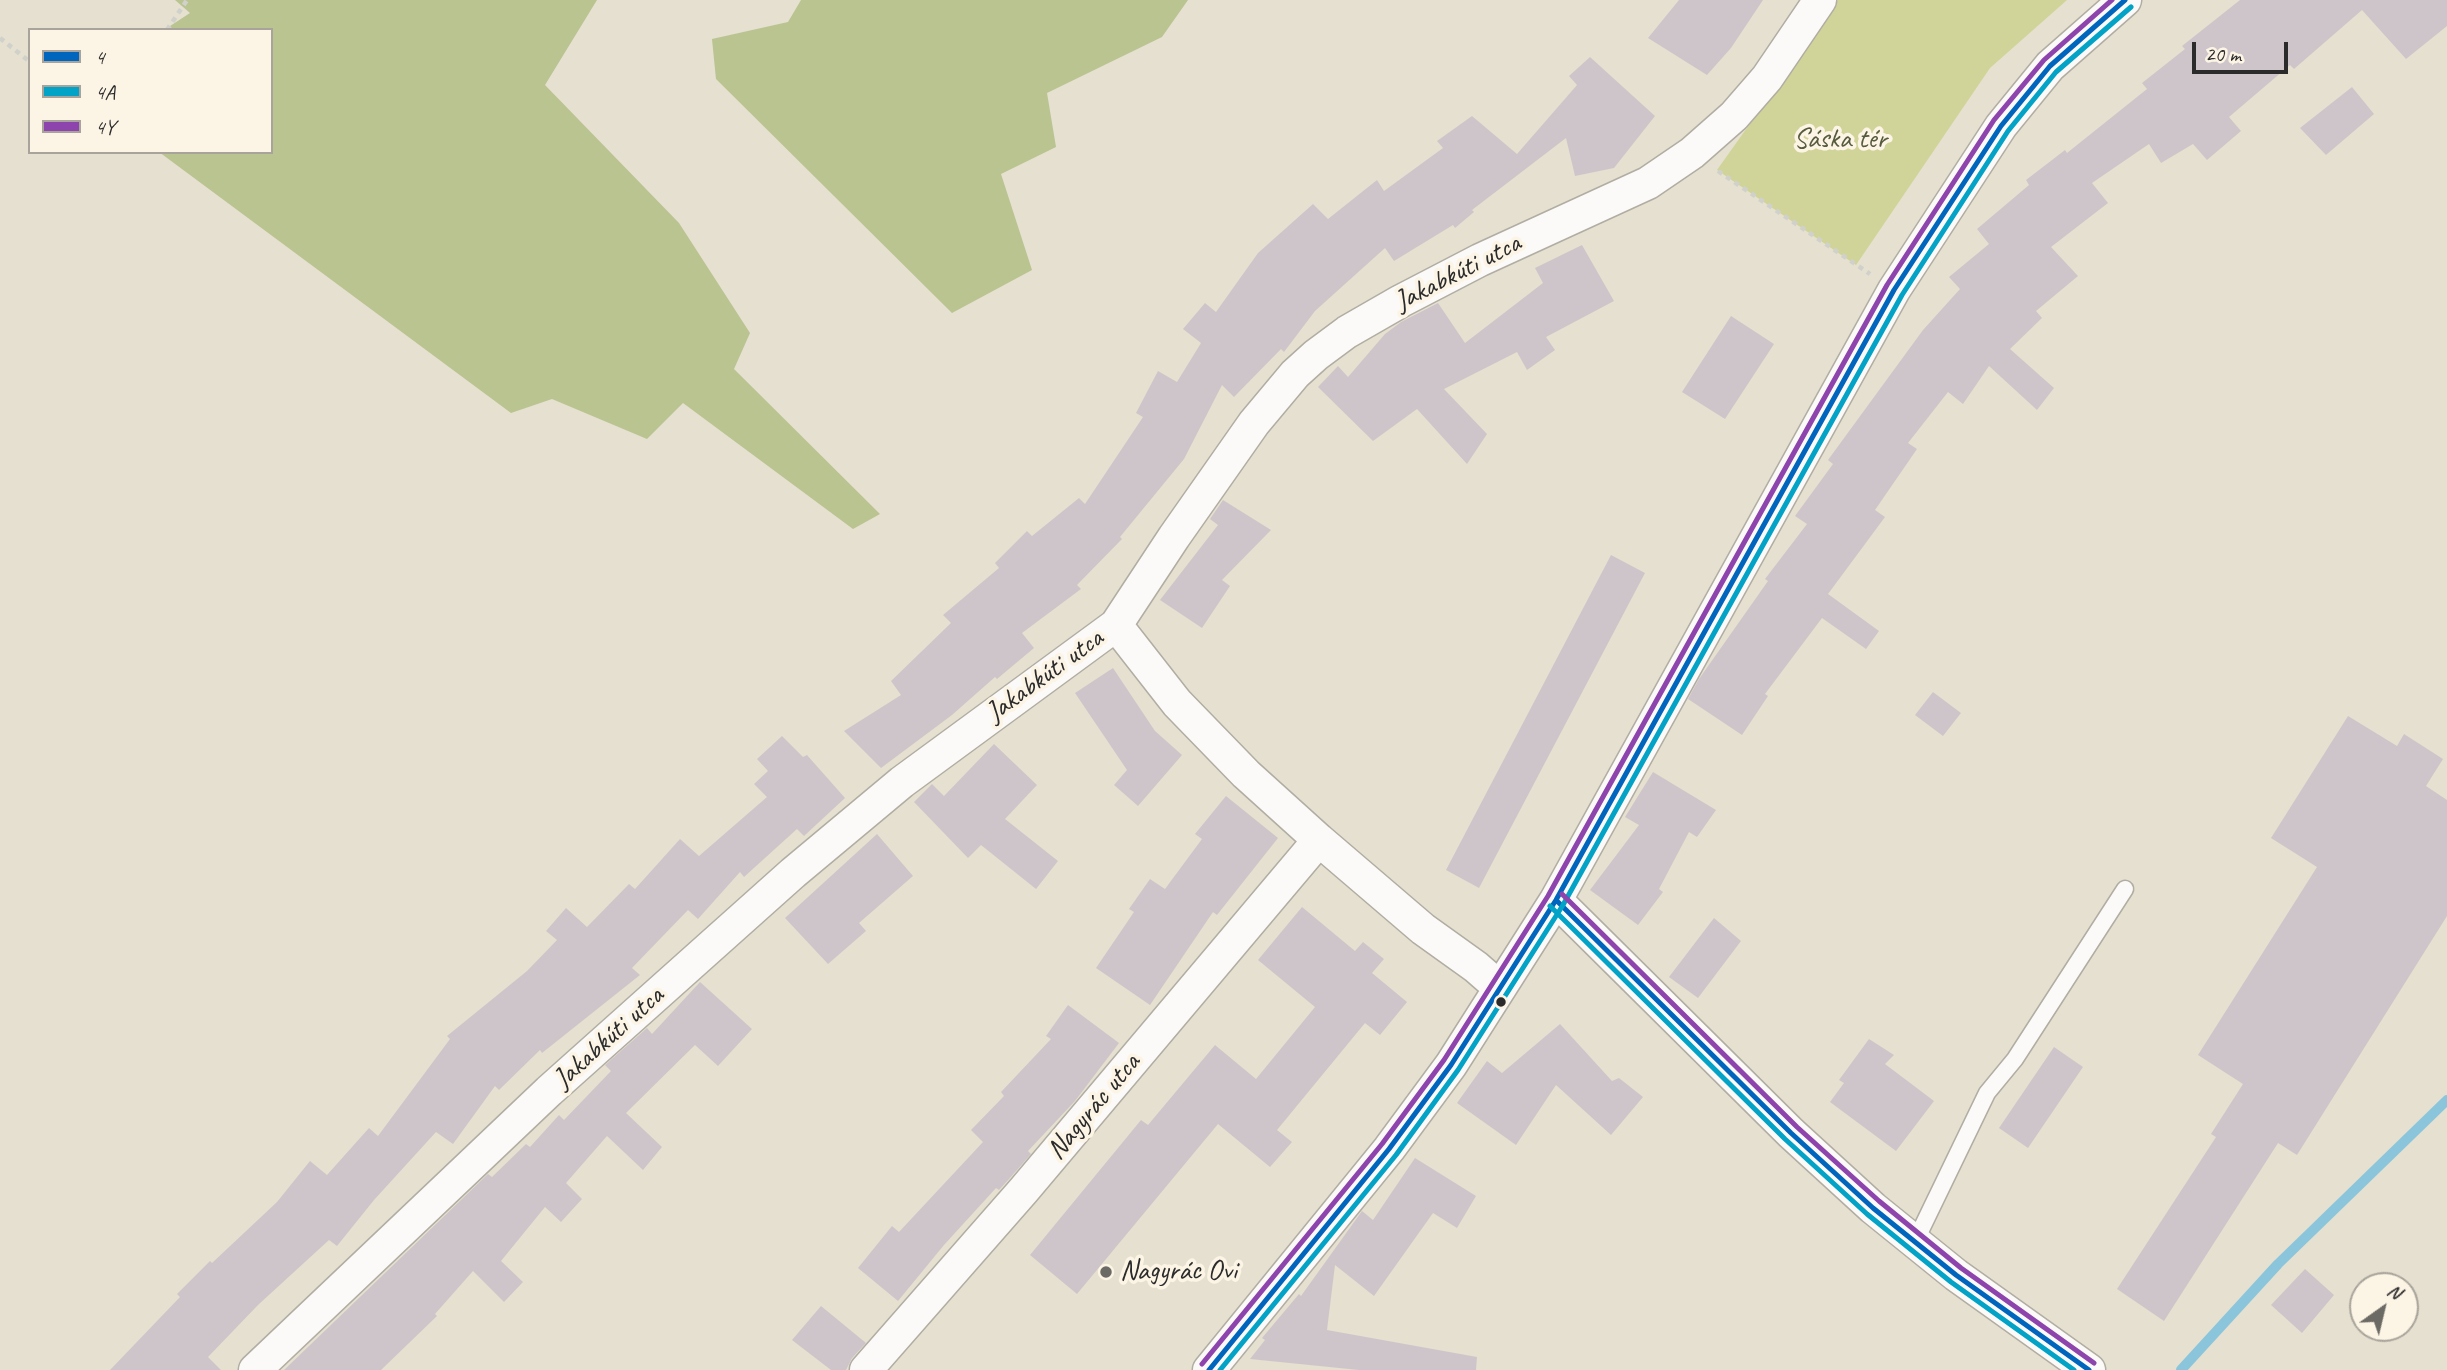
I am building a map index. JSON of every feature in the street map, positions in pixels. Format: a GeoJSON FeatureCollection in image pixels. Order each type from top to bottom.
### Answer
{"type":"FeatureCollection","features":[{"type":"Feature","properties":{"kind":"street","name":"Jakabkúti utca"},"geometry":{"type":"LineString","coordinates":[[255,1370],[549,1091],[793,873],[902,782],[1116,625],[1254,423],[1295,374],[1316,355],[1347,332],[1401,301],[1480,260],[1647,183],[1692,153],[1734,116],[1767,78],[1820,0]]}},
{"type":"Feature","properties":{"kind":"street"},"geometry":{"type":"LineString","coordinates":[[1209,1370],[1397,1138],[1451,1065],[1556,900],[1894,290],[2001,126],[2050,66],[2125,0]]}},
{"type":"Feature","properties":{"kind":"street"},"geometry":{"type":"LineString","coordinates":[[1116,625],[1177,703],[1246,774],[1319,841],[1423,929],[1500,988]]}},
{"type":"Feature","properties":{"kind":"street","name":"Nagyrác utca"},"geometry":{"type":"LineString","coordinates":[[866,1370],[1023,1191],[1319,841]]}},
{"type":"Feature","properties":{"kind":"street"},"geometry":{"type":"LineString","coordinates":[[1556,900],[1791,1133],[1873,1208],[2022,1324],[2089,1370]]}},
{"type":"Feature","properties":{"kind":"lane"},"geometry":{"type":"LineString","coordinates":[[1915,1242],[1987,1093],[2015,1059],[2125,889]]}},
{"type":"Feature","properties":{"kind":"path"},"geometry":{"type":"LineString","coordinates":[[168,28],[187,0]]}},
{"type":"Feature","properties":{"kind":"path"},"geometry":{"type":"LineString","coordinates":[[0,38],[28,60]]}},
{"type":"Feature","properties":{"kind":"path"},"geometry":{"type":"LineString","coordinates":[[1692,153],[1894,290]]}},
{"type":"Feature","properties":{"kind":"green space"},"geometry":{"type":"Polygon","coordinates":[[[175,0],[597,0],[545,85],[679,223],[750,333],[734,369],[880,514],[853,529],[683,403],[647,439],[552,399],[511,413],[162,154],[273,154],[273,28],[167,28],[190,13],[175,0]]]}},
{"type":"Feature","properties":{"kind":"green space"},"geometry":{"type":"Polygon","coordinates":[[[801,0],[1188,0],[1162,37],[1047,93],[1056,147],[1001,174],[1032,270],[952,313],[716,79],[712,39],[788,22],[801,0]]]}},
{"type":"Feature","properties":{"kind":"green space","name":"Sáska tér"},"geometry":{"type":"Polygon","coordinates":[[[1838,0],[2067,0],[1990,68],[1856,265],[1717,170],[1838,0]]]}},
{"type":"Feature","properties":{"kind":"building"},"geometry":{"type":"Polygon","coordinates":[[[1679,0],[1763,0],[1731,48],[1707,75],[1648,38],[1679,0]]]}},
{"type":"Feature","properties":{"kind":"building"},"geometry":{"type":"Polygon","coordinates":[[[2240,0],[2447,0],[2447,26],[2406,59],[2362,10],[2294,69],[2290,65],[2229,117],[2241,131],[2207,160],[2193,144],[2161,163],[2149,144],[2092,183],[2108,203],[2051,247],[2078,276],[2036,311],[2042,318],[2010,349],[2054,388],[2037,410],[1989,366],[1963,404],[1948,392],[1908,443],[1917,449],[1875,510],[1885,517],[1828,594],[1879,631],[1866,649],[1822,618],[1765,694],[1768,696],[1742,735],[1688,699],[1699,679],[1768,581],[1765,579],[1807,524],[1795,516],[1833,464],[1828,460],[1923,330],[1960,289],[1949,277],[1989,244],[1977,229],[2029,185],[2026,180],[2065,150],[2067,153],[2147,89],[2142,83],[2185,49],[2182,46],[2240,0]]]}},
{"type":"Feature","properties":{"kind":"building"},"geometry":{"type":"Polygon","coordinates":[[[1590,57],[1655,116],[1614,168],[1575,176],[1566,138],[1472,210],[1474,212],[1455,228],[1453,225],[1394,261],[1385,248],[1315,311],[1284,352],[1281,349],[1234,397],[1222,385],[1184,459],[1120,537],[1122,539],[1077,585],[1081,589],[1022,633],[1034,648],[997,679],[995,677],[952,715],[881,768],[844,731],[901,695],[891,681],[951,623],[943,615],[999,568],[995,563],[1027,531],[1032,536],[1079,498],[1085,504],[1143,417],[1136,413],[1158,371],[1177,382],[1201,343],[1183,329],[1205,303],[1216,312],[1258,253],[1313,204],[1328,219],[1377,180],[1384,191],[1443,148],[1437,141],[1472,116],[1517,154],[1577,85],[1569,76],[1590,57]]]}},
{"type":"Feature","properties":{"kind":"building"},"geometry":{"type":"Polygon","coordinates":[[[2352,87],[2374,114],[2326,155],[2300,128],[2352,87]]]}},
{"type":"Feature","properties":{"kind":"building"},"geometry":{"type":"Polygon","coordinates":[[[1582,245],[1614,301],[1546,337],[1555,350],[1527,370],[1517,352],[1444,389],[1487,434],[1467,464],[1417,409],[1373,441],[1318,387],[1338,366],[1348,377],[1385,334],[1401,322],[1438,303],[1465,343],[1543,283],[1535,268],[1582,245]]]}},
{"type":"Feature","properties":{"kind":"building"},"geometry":{"type":"Polygon","coordinates":[[[1731,316],[1774,344],[1725,419],[1682,392],[1731,316]]]}},
{"type":"Feature","properties":{"kind":"building"},"geometry":{"type":"Polygon","coordinates":[[[1223,500],[1271,530],[1222,580],[1230,586],[1202,628],[1160,600],[1218,525],[1210,519],[1223,500]]]}},
{"type":"Feature","properties":{"kind":"building"},"geometry":{"type":"Polygon","coordinates":[[[1611,555],[1645,573],[1479,888],[1446,870],[1611,555]]]}},
{"type":"Feature","properties":{"kind":"building"},"geometry":{"type":"Polygon","coordinates":[[[1113,668],[1155,731],[1182,755],[1138,806],[1114,785],[1127,770],[1075,693],[1113,668]]]}},
{"type":"Feature","properties":{"kind":"building"},"geometry":{"type":"Polygon","coordinates":[[[1933,692],[1961,713],[1943,736],[1915,715],[1933,692]]]}},
{"type":"Feature","properties":{"kind":"building"},"geometry":{"type":"Polygon","coordinates":[[[2348,716],[2397,746],[2404,734],[2443,759],[2426,786],[2447,800],[2447,916],[2297,1155],[2278,1143],[2164,1321],[2117,1289],[2216,1137],[2211,1134],[2243,1084],[2198,1055],[2317,867],[2271,838],[2348,716]]]}},
{"type":"Feature","properties":{"kind":"building"},"geometry":{"type":"Polygon","coordinates":[[[782,736],[803,757],[807,755],[845,798],[804,836],[797,829],[744,877],[740,872],[698,919],[688,910],[632,968],[640,975],[542,1053],[540,1050],[499,1090],[495,1086],[453,1144],[436,1132],[374,1200],[337,1246],[329,1240],[258,1305],[208,1357],[221,1370],[110,1370],[180,1297],[177,1294],[277,1202],[310,1161],[327,1175],[369,1128],[378,1136],[450,1039],[447,1036],[527,971],[557,940],[546,931],[566,908],[587,927],[629,884],[635,889],[680,839],[699,856],[767,797],[754,784],[768,771],[757,759],[782,736]]]}},
{"type":"Feature","properties":{"kind":"building"},"geometry":{"type":"Polygon","coordinates":[[[994,744],[1037,785],[1005,819],[1058,861],[1036,889],[981,845],[968,858],[914,802],[932,784],[944,796],[994,744]]]}},
{"type":"Feature","properties":{"kind":"building"},"geometry":{"type":"Polygon","coordinates":[[[1653,772],[1716,810],[1697,837],[1689,832],[1659,889],[1663,892],[1638,925],[1590,890],[1639,825],[1625,817],[1653,772]]]}},
{"type":"Feature","properties":{"kind":"building"},"geometry":{"type":"Polygon","coordinates":[[[1226,796],[1278,838],[1217,915],[1213,912],[1150,1005],[1096,968],[1134,912],[1129,909],[1150,879],[1165,889],[1202,839],[1195,834],[1226,796]]]}},
{"type":"Feature","properties":{"kind":"building"},"geometry":{"type":"Polygon","coordinates":[[[877,834],[913,876],[859,923],[866,931],[828,964],[785,918],[877,834]]]}},
{"type":"Feature","properties":{"kind":"building"},"geometry":{"type":"Polygon","coordinates":[[[1302,907],[1355,951],[1363,942],[1384,959],[1372,973],[1407,1002],[1380,1035],[1365,1023],[1277,1130],[1292,1142],[1270,1167],[1218,1124],[1077,1294],[1030,1255],[1141,1120],[1148,1125],[1215,1045],[1256,1079],[1315,1007],[1258,960],[1302,907]]]}},
{"type":"Feature","properties":{"kind":"building"},"geometry":{"type":"Polygon","coordinates":[[[1714,918],[1741,941],[1698,998],[1669,977],[1714,918]]]}},
{"type":"Feature","properties":{"kind":"building"},"geometry":{"type":"Polygon","coordinates":[[[700,982],[752,1029],[718,1066],[695,1045],[626,1113],[662,1147],[643,1170],[607,1136],[566,1183],[582,1199],[561,1222],[545,1207],[501,1261],[523,1282],[504,1302],[473,1271],[435,1314],[437,1316],[381,1370],[284,1370],[488,1174],[492,1177],[526,1144],[530,1147],[559,1115],[564,1120],[611,1071],[605,1065],[647,1028],[652,1034],[700,982]]]}},
{"type":"Feature","properties":{"kind":"building"},"geometry":{"type":"Polygon","coordinates":[[[1068,1005],[1119,1043],[1075,1101],[1028,1151],[1031,1154],[944,1245],[898,1301],[858,1268],[892,1226],[899,1232],[983,1142],[971,1130],[1004,1096],[1001,1092],[1051,1039],[1046,1036],[1068,1005]]]}},
{"type":"Feature","properties":{"kind":"building"},"geometry":{"type":"Polygon","coordinates":[[[1560,1024],[1612,1081],[1619,1078],[1643,1097],[1611,1135],[1556,1085],[1516,1145],[1457,1103],[1487,1061],[1502,1073],[1560,1024]]]}},
{"type":"Feature","properties":{"kind":"building"},"geometry":{"type":"Polygon","coordinates":[[[1869,1039],[1894,1055],[1885,1064],[1934,1101],[1896,1151],[1830,1102],[1844,1083],[1839,1080],[1869,1039]]]}},
{"type":"Feature","properties":{"kind":"building"},"geometry":{"type":"Polygon","coordinates":[[[2054,1047],[2083,1067],[2028,1148],[1999,1128],[2054,1047]]]}},
{"type":"Feature","properties":{"kind":"building"},"geometry":{"type":"Polygon","coordinates":[[[1415,1158],[1476,1196],[1457,1228],[1433,1213],[1374,1296],[1335,1265],[1327,1330],[1477,1357],[1476,1370],[1359,1370],[1250,1359],[1265,1340],[1262,1338],[1299,1294],[1301,1296],[1362,1211],[1373,1220],[1415,1158]]]}},
{"type":"Feature","properties":{"kind":"building"},"geometry":{"type":"Polygon","coordinates":[[[2305,1269],[2334,1295],[2302,1333],[2271,1305],[2305,1269]]]}},
{"type":"Feature","properties":{"kind":"building"},"geometry":{"type":"Polygon","coordinates":[[[821,1306],[866,1343],[852,1358],[846,1370],[831,1370],[792,1340],[821,1306]]]}},
{"type":"Feature","properties":{"kind":"waterway"},"geometry":{"type":"LineString","coordinates":[[2181,1370],[2278,1264],[2447,1100]]}},
{"type":"Feature","properties":{"kind":"transit line","name":"4Y"},"geometry":{"type":"LineString","coordinates":[[1202,1364],[1382,1144],[1444,1060],[1548,896],[1887,285],[1994,120],[2044,60],[2112,0]]}},
{"type":"Feature","properties":{"kind":"transit line","name":"4"},"geometry":{"type":"LineString","coordinates":[[1209,1370],[1389,1149],[1451,1065],[1556,900],[1894,290],[2001,126],[2050,66],[2125,0]]}},
{"type":"Feature","properties":{"kind":"transit line","name":"4A"},"geometry":{"type":"LineString","coordinates":[[1220,1370],[1396,1155],[1458,1070],[1563,905],[1902,295],[2008,131],[2056,72],[2131,7]]}},
{"type":"Feature","properties":{"kind":"transit line","name":"4Y"},"geometry":{"type":"LineString","coordinates":[[1562,894],[1797,1127],[1879,1201],[1961,1268],[2094,1363]]}},
{"type":"Feature","properties":{"kind":"transit line","name":"4"},"geometry":{"type":"LineString","coordinates":[[1556,900],[1791,1133],[1873,1208],[1956,1275],[2089,1370]]}},
{"type":"Feature","properties":{"kind":"transit line","name":"4A"},"geometry":{"type":"LineString","coordinates":[[1550,906],[1785,1139],[1867,1214],[1951,1282],[2074,1370]]}},
{"type":"Feature","properties":{"kind":"place","name":"Nagyrác Ovi"},"geometry":{"type":"Point","coordinates":[1106,1272]}}]}
